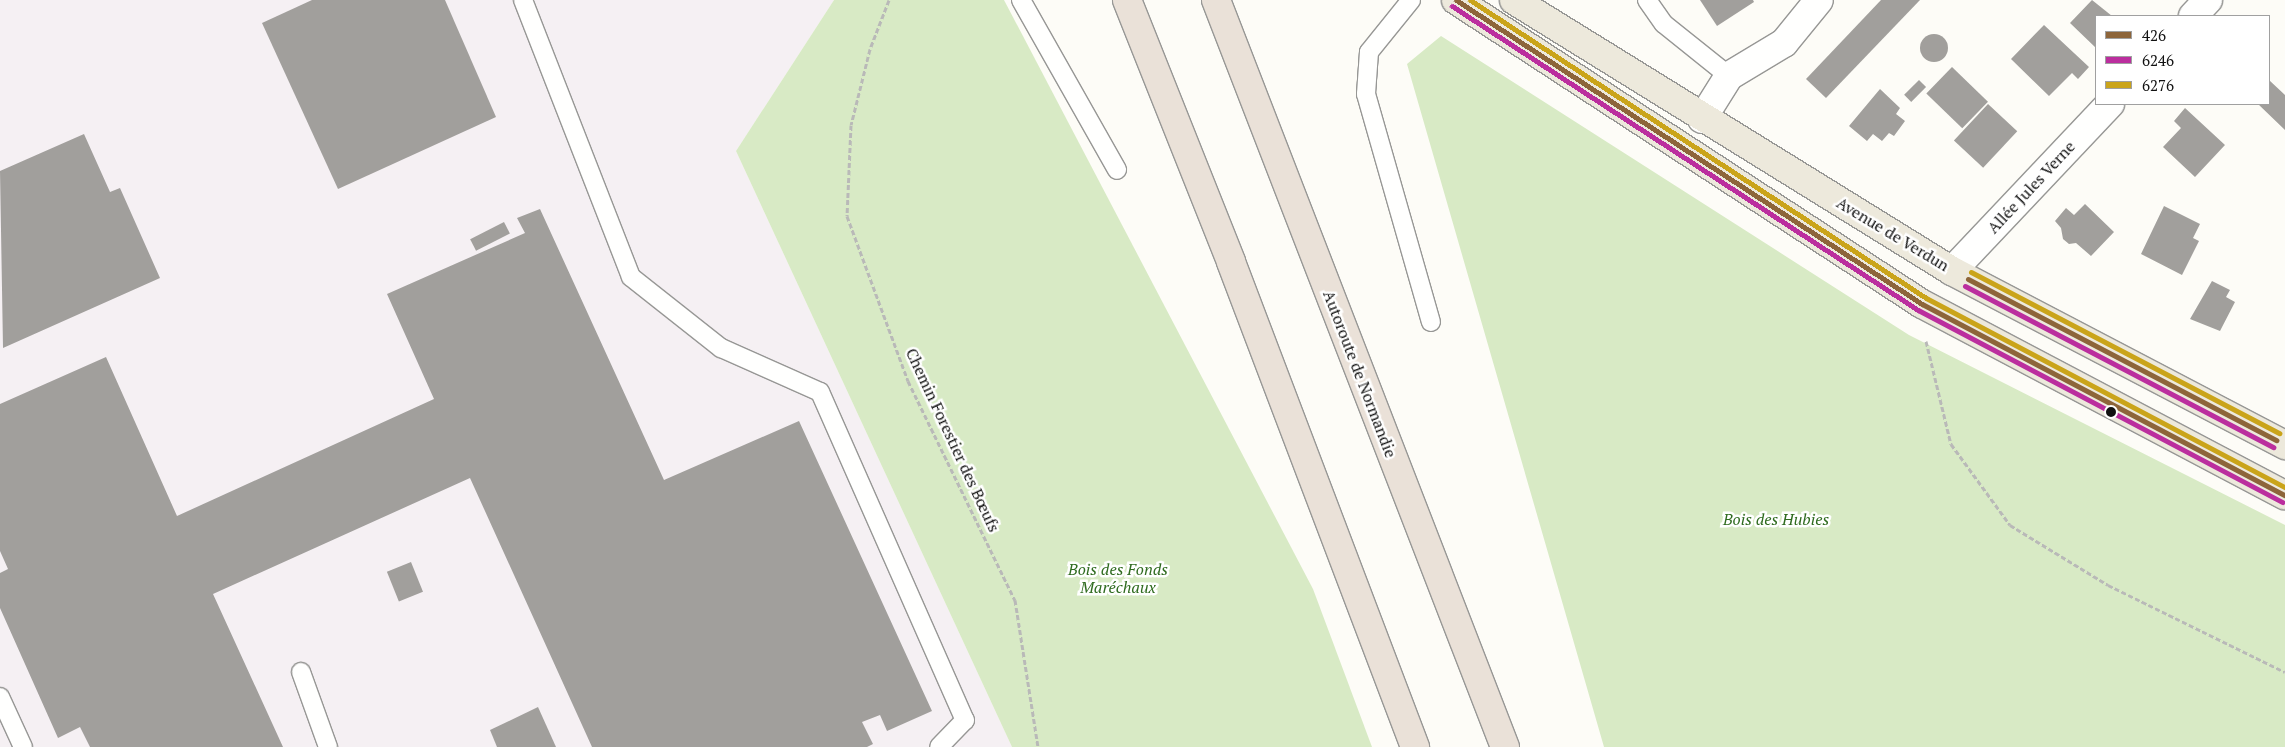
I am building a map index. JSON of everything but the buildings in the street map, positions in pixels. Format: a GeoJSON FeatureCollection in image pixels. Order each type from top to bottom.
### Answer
{"type":"FeatureCollection","features":[{"type":"Feature","properties":{"kind":"highway"},"geometry":{"type":"LineString","coordinates":[[1127,0],[1231,262],[1415,747]]}},
{"type":"Feature","properties":{"kind":"highway","name":"Autoroute de Normandie"},"geometry":{"type":"LineString","coordinates":[[1216,0],[1506,747]]}},
{"type":"Feature","properties":{"kind":"main road"},"geometry":{"type":"LineString","coordinates":[[1456,0],[1922,304],[2285,495]]}},
{"type":"Feature","properties":{"kind":"main road","name":"Avenue de Verdun"},"geometry":{"type":"LineString","coordinates":[[1514,0],[1702,119],[1952,270],[2285,445]]}},
{"type":"Feature","properties":{"kind":"street"},"geometry":{"type":"LineString","coordinates":[[2194,15],[2208,0]]}},
{"type":"Feature","properties":{"kind":"street"},"geometry":{"type":"LineString","coordinates":[[1702,119],[1729,76],[1784,42],[1812,3]]}},
{"type":"Feature","properties":{"kind":"street","name":"Allée Jules Verne"},"geometry":{"type":"LineString","coordinates":[[1952,270],[2109,105]]}},
{"type":"Feature","properties":{"kind":"lane"},"geometry":{"type":"LineString","coordinates":[[523,0],[631,277],[721,348],[820,392],[965,720],[939,747]]}},
{"type":"Feature","properties":{"kind":"lane"},"geometry":{"type":"LineString","coordinates":[[1021,0],[1116,170]]}},
{"type":"Feature","properties":{"kind":"lane"},"geometry":{"type":"LineString","coordinates":[[1411,0],[1369,52],[1366,94],[1430,322]]}},
{"type":"Feature","properties":{"kind":"lane"},"geometry":{"type":"LineString","coordinates":[[1648,0],[1664,24],[1729,76]]}},
{"type":"Feature","properties":{"kind":"lane"},"geometry":{"type":"LineString","coordinates":[[301,672],[328,747]]}},
{"type":"Feature","properties":{"kind":"lane"},"geometry":{"type":"LineString","coordinates":[[0,697],[23,747]]}},
{"type":"Feature","properties":{"kind":"path","name":"Chemin Forestier des Bœufs"},"geometry":{"type":"LineString","coordinates":[[889,0],[870,49],[851,125],[847,216],[908,381],[1015,600],[1038,747]]}},
{"type":"Feature","properties":{"kind":"path"},"geometry":{"type":"LineString","coordinates":[[1924,333],[1950,444],[2010,525],[2108,585],[2285,672]]}},
{"type":"Feature","properties":{"kind":"shaded area"},"geometry":{"type":"Polygon","coordinates":[[[0,0],[834,0],[736,151],[1012,747],[0,747],[0,0]]]}},
{"type":"Feature","properties":{"kind":"green space","name":"Bois des Fonds Maréchaux"},"geometry":{"type":"Polygon","coordinates":[[[834,0],[1004,0],[1313,589],[1372,747],[1012,747],[736,151],[834,0]]]}},
{"type":"Feature","properties":{"kind":"green space","name":"Bois des Hubies"},"geometry":{"type":"Polygon","coordinates":[[[1441,36],[1909,335],[2285,525],[2285,747],[1604,747],[1407,64],[1441,36]]]}},
{"type":"Feature","properties":{"kind":"transit line","name":"426"},"geometry":{"type":"LineString","coordinates":[[1456,0],[1922,304],[2285,495]]}},
{"type":"Feature","properties":{"kind":"transit line","name":"6276"},"geometry":{"type":"LineString","coordinates":[[1470,0],[1926,298],[2285,487]]}},
{"type":"Feature","properties":{"kind":"transit line","name":"6246"},"geometry":{"type":"LineString","coordinates":[[1452,6],[1918,310],[2282,502]]}},
{"type":"Feature","properties":{"kind":"transit line","name":"6276"},"geometry":{"type":"LineString","coordinates":[[1971,272],[2279,433]]}},
{"type":"Feature","properties":{"kind":"transit line","name":"426"},"geometry":{"type":"LineString","coordinates":[[1968,279],[2276,440]]}},
{"type":"Feature","properties":{"kind":"transit line","name":"6246"},"geometry":{"type":"LineString","coordinates":[[1965,286],[2273,447]]}}]}
